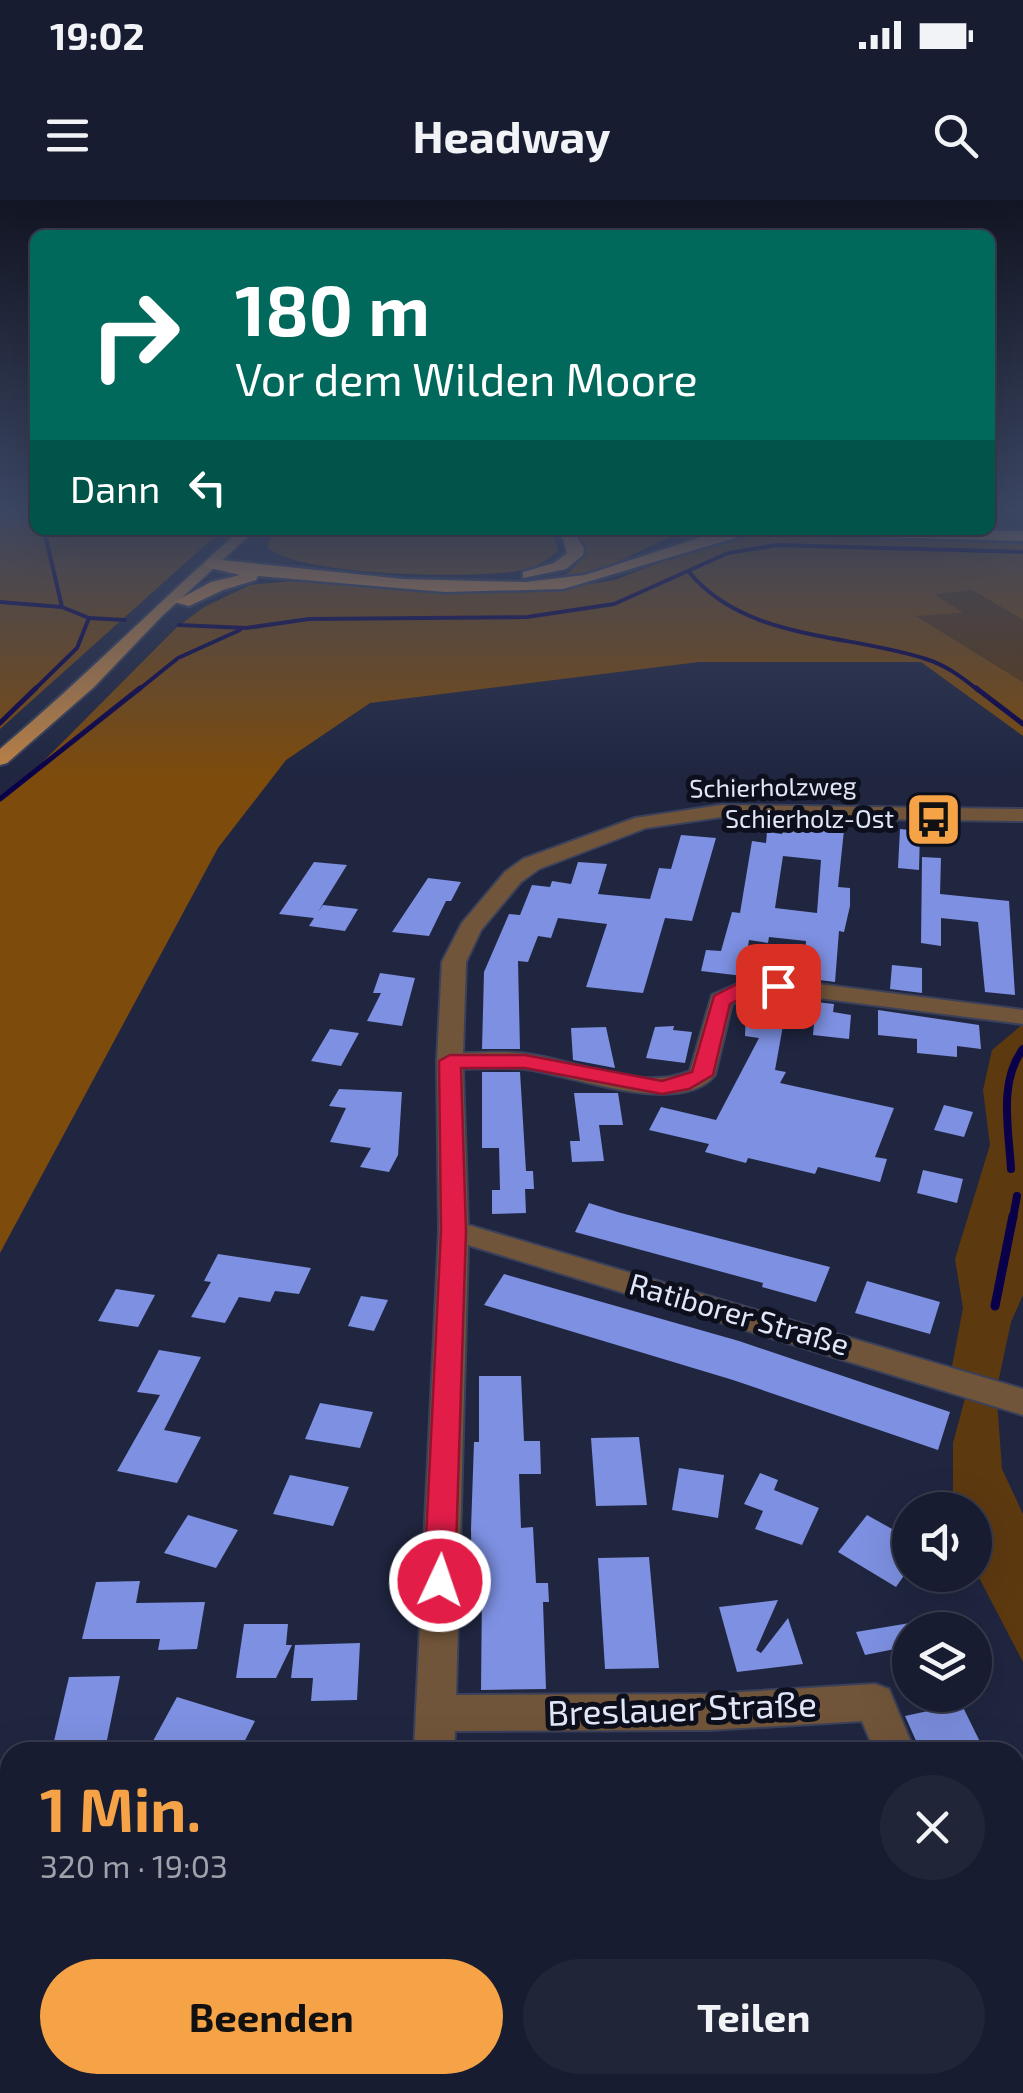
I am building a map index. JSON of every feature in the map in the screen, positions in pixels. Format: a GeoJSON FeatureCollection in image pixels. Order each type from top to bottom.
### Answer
{"type":"FeatureCollection","features":[{"type":"Feature","properties":{"kind":"highway"},"geometry":{"type":"LineString","coordinates":[[183,602],[192,598]]}},
{"type":"Feature","properties":{"kind":"main road"},"geometry":{"type":"LineString","coordinates":[[128,647],[148,614],[167,598]]}},
{"type":"Feature","properties":{"kind":"main road"},"geometry":{"type":"LineString","coordinates":[[128,647],[155,614],[176,598]]}},
{"type":"Feature","properties":{"kind":"main road"},"geometry":{"type":"LineString","coordinates":[[0,759],[187,598]]}},
{"type":"Feature","properties":{"kind":"street","name":"Schierholzweg"},"geometry":{"type":"LineString","coordinates":[[450,1061],[454,962],[480,914],[513,877],[531,864],[613,831],[681,814],[721,811],[1023,815]]}},
{"type":"Feature","properties":{"kind":"street"},"geometry":{"type":"LineString","coordinates":[[435,1733],[454,1231],[450,1061],[525,1062],[662,1087],[689,1083],[702,1075],[721,1000],[746,987],[778,986],[1023,1017]]}},
{"type":"Feature","properties":{"kind":"street","name":"Ratiborer Straße"},"geometry":{"type":"LineString","coordinates":[[454,1231],[1023,1402]]}},
{"type":"Feature","properties":{"kind":"street","name":"Breslauer Straße"},"geometry":{"type":"LineString","coordinates":[[435,1733],[876,1702],[891,1742]]}},
{"type":"Feature","properties":{"kind":"shaded area"},"geometry":{"type":"Polygon","coordinates":[[[0,598],[146,598],[0,729],[0,598]]]}},
{"type":"Feature","properties":{"kind":"shaded area"},"geometry":{"type":"Polygon","coordinates":[[[222,598],[941,598],[963,613],[916,616],[1023,682],[1023,736],[921,662],[699,662],[370,703],[286,760],[218,848],[0,1253],[0,800],[14,791],[176,628],[222,598]]]}},
{"type":"Feature","properties":{"kind":"shaded area"},"geometry":{"type":"Polygon","coordinates":[[[940,598],[986,598],[1023,620],[1023,682],[914,615],[961,613],[940,598]]]}},
{"type":"Feature","properties":{"kind":"shaded area"},"geometry":{"type":"Polygon","coordinates":[[[986,598],[1023,598],[1023,620],[986,598]]]}},
{"type":"Feature","properties":{"kind":"shaded area"},"geometry":{"type":"Polygon","coordinates":[[[1023,1024],[1023,1295],[1011,1322],[998,1383],[952,1366],[963,1308],[955,1259],[990,1145],[983,1090],[992,1050],[1023,1024]]]}},
{"type":"Feature","properties":{"kind":"shaded area"},"geometry":{"type":"Polygon","coordinates":[[[967,1391],[997,1401],[1002,1469],[1023,1514],[1023,1662],[986,1592],[992,1592],[992,1492],[953,1492],[953,1443],[967,1391]]]}},
{"type":"Feature","properties":{"kind":"building"},"geometry":{"type":"Polygon","coordinates":[[[784,824],[844,830],[838,887],[850,888],[850,906],[844,932],[839,931],[835,982],[803,978],[806,941],[769,937],[768,943],[749,940],[743,976],[701,971],[706,950],[721,951],[732,912],[740,913],[752,841],[766,843],[767,832],[782,834],[784,824]],[[783,856],[775,908],[817,913],[821,860],[783,856]]]}},
{"type":"Feature","properties":{"kind":"building"},"geometry":{"type":"Polygon","coordinates":[[[900,829],[920,831],[919,870],[898,868],[900,829]]]}},
{"type":"Feature","properties":{"kind":"building"},"geometry":{"type":"Polygon","coordinates":[[[681,835],[716,838],[692,921],[665,918],[643,993],[586,987],[607,924],[558,918],[551,938],[538,936],[528,962],[518,961],[520,1049],[482,1049],[484,972],[509,914],[520,915],[532,885],[550,887],[552,881],[571,884],[578,862],[607,864],[598,894],[650,899],[659,868],[671,869],[681,835]]]}},
{"type":"Feature","properties":{"kind":"building"},"geometry":{"type":"Polygon","coordinates":[[[922,857],[941,858],[940,894],[1009,901],[1015,995],[985,992],[978,922],[941,918],[941,946],[921,943],[922,857]]]}},
{"type":"Feature","properties":{"kind":"building"},"geometry":{"type":"Polygon","coordinates":[[[314,862],[347,865],[318,912],[323,905],[358,909],[345,931],[309,926],[314,918],[279,914],[314,862]]]}},
{"type":"Feature","properties":{"kind":"building"},"geometry":{"type":"Polygon","coordinates":[[[428,878],[461,882],[451,901],[446,901],[429,936],[392,932],[428,878]]]}},
{"type":"Feature","properties":{"kind":"building"},"geometry":{"type":"Polygon","coordinates":[[[892,965],[922,968],[922,993],[890,989],[892,965]]]}},
{"type":"Feature","properties":{"kind":"building"},"geometry":{"type":"Polygon","coordinates":[[[380,973],[415,978],[402,1026],[367,1021],[381,993],[373,993],[380,973]]]}},
{"type":"Feature","properties":{"kind":"building"},"geometry":{"type":"Polygon","coordinates":[[[780,997],[788,998],[775,1070],[786,1072],[780,1083],[894,1108],[875,1157],[887,1159],[880,1182],[818,1167],[815,1174],[748,1158],[746,1163],[705,1152],[709,1144],[649,1130],[661,1107],[716,1120],[759,1038],[745,1036],[746,1011],[771,1014],[780,997]]]}},
{"type":"Feature","properties":{"kind":"building"},"geometry":{"type":"Polygon","coordinates":[[[816,1002],[834,1004],[833,1012],[851,1015],[849,1039],[813,1035],[816,1002]]]}},
{"type":"Feature","properties":{"kind":"building"},"geometry":{"type":"Polygon","coordinates":[[[878,1010],[979,1025],[981,1049],[957,1046],[957,1057],[917,1053],[917,1039],[878,1035],[878,1010]]]}},
{"type":"Feature","properties":{"kind":"building"},"geometry":{"type":"Polygon","coordinates":[[[674,1026],[673,1030],[692,1032],[685,1063],[646,1058],[655,1027],[674,1026]]]}},
{"type":"Feature","properties":{"kind":"building"},"geometry":{"type":"Polygon","coordinates":[[[606,1027],[615,1068],[573,1060],[571,1028],[606,1027]]]}},
{"type":"Feature","properties":{"kind":"building"},"geometry":{"type":"Polygon","coordinates":[[[330,1029],[359,1033],[341,1066],[311,1061],[330,1029]]]}},
{"type":"Feature","properties":{"kind":"building"},"geometry":{"type":"Polygon","coordinates":[[[482,1072],[520,1072],[526,1171],[533,1171],[534,1189],[525,1189],[526,1213],[492,1214],[492,1190],[500,1190],[499,1148],[482,1148],[482,1072]]]}},
{"type":"Feature","properties":{"kind":"building"},"geometry":{"type":"Polygon","coordinates":[[[339,1089],[402,1092],[398,1155],[389,1172],[360,1167],[371,1148],[330,1142],[346,1108],[329,1106],[339,1089]]]}},
{"type":"Feature","properties":{"kind":"building"},"geometry":{"type":"Polygon","coordinates":[[[574,1093],[618,1093],[623,1125],[599,1125],[604,1161],[572,1162],[570,1141],[580,1141],[574,1093]]]}},
{"type":"Feature","properties":{"kind":"building"},"geometry":{"type":"Polygon","coordinates":[[[944,1105],[973,1112],[964,1137],[934,1130],[944,1105]]]}},
{"type":"Feature","properties":{"kind":"building"},"geometry":{"type":"Polygon","coordinates":[[[923,1170],[963,1179],[957,1203],[917,1193],[923,1170]]]}},
{"type":"Feature","properties":{"kind":"building"},"geometry":{"type":"Polygon","coordinates":[[[589,1203],[830,1267],[816,1302],[762,1287],[763,1283],[575,1232],[589,1203]]]}},
{"type":"Feature","properties":{"kind":"building"},"geometry":{"type":"Polygon","coordinates":[[[218,1254],[311,1268],[299,1294],[275,1291],[270,1302],[239,1297],[225,1323],[191,1317],[211,1282],[204,1281],[218,1254]]]}},
{"type":"Feature","properties":{"kind":"building"},"geometry":{"type":"Polygon","coordinates":[[[504,1274],[739,1341],[950,1412],[938,1450],[733,1380],[484,1305],[504,1274]]]}},
{"type":"Feature","properties":{"kind":"building"},"geometry":{"type":"Polygon","coordinates":[[[867,1281],[940,1302],[930,1334],[855,1313],[867,1281]]]}},
{"type":"Feature","properties":{"kind":"building"},"geometry":{"type":"Polygon","coordinates":[[[116,1289],[155,1295],[138,1327],[98,1321],[116,1289]]]}},
{"type":"Feature","properties":{"kind":"building"},"geometry":{"type":"Polygon","coordinates":[[[361,1296],[388,1300],[374,1331],[348,1326],[361,1296]]]}},
{"type":"Feature","properties":{"kind":"building"},"geometry":{"type":"Polygon","coordinates":[[[159,1350],[201,1357],[164,1430],[201,1437],[177,1483],[117,1471],[160,1395],[137,1392],[159,1350]]]}},
{"type":"Feature","properties":{"kind":"building"},"geometry":{"type":"Polygon","coordinates":[[[479,1376],[521,1376],[524,1441],[540,1441],[541,1474],[519,1474],[521,1528],[533,1527],[536,1583],[548,1583],[549,1602],[543,1602],[546,1689],[481,1690],[482,1589],[472,1589],[471,1529],[474,1442],[479,1442],[479,1376]]]}},
{"type":"Feature","properties":{"kind":"building"},"geometry":{"type":"Polygon","coordinates":[[[320,1403],[373,1412],[360,1448],[305,1439],[320,1403]]]}},
{"type":"Feature","properties":{"kind":"building"},"geometry":{"type":"Polygon","coordinates":[[[639,1437],[647,1505],[596,1506],[591,1438],[639,1437]]]}},
{"type":"Feature","properties":{"kind":"building"},"geometry":{"type":"Polygon","coordinates":[[[679,1468],[724,1475],[718,1518],[672,1510],[679,1468]]]}},
{"type":"Feature","properties":{"kind":"building"},"geometry":{"type":"Polygon","coordinates":[[[760,1473],[778,1480],[774,1490],[819,1508],[802,1545],[755,1529],[763,1511],[744,1504],[760,1473]]]}},
{"type":"Feature","properties":{"kind":"building"},"geometry":{"type":"Polygon","coordinates":[[[290,1475],[349,1487],[333,1526],[273,1514],[290,1475]]]}},
{"type":"Feature","properties":{"kind":"building"},"geometry":{"type":"Polygon","coordinates":[[[188,1515],[238,1530],[216,1568],[164,1553],[188,1515]]]}},
{"type":"Feature","properties":{"kind":"building"},"geometry":{"type":"Polygon","coordinates":[[[867,1515],[892,1529],[892,1585],[838,1552],[867,1515]]]}},
{"type":"Feature","properties":{"kind":"building"},"geometry":{"type":"Polygon","coordinates":[[[649,1557],[659,1668],[605,1669],[598,1558],[649,1557]]]}},
{"type":"Feature","properties":{"kind":"building"},"geometry":{"type":"Polygon","coordinates":[[[140,1581],[136,1603],[205,1602],[197,1649],[158,1650],[160,1639],[82,1639],[96,1582],[140,1581]]]}},
{"type":"Feature","properties":{"kind":"building"},"geometry":{"type":"Polygon","coordinates":[[[778,1600],[756,1650],[761,1653],[788,1618],[803,1664],[737,1672],[719,1607],[778,1600]]]}},
{"type":"Feature","properties":{"kind":"building"},"geometry":{"type":"Polygon","coordinates":[[[244,1624],[288,1624],[286,1645],[292,1645],[276,1678],[236,1678],[244,1624]]]}},
{"type":"Feature","properties":{"kind":"building"},"geometry":{"type":"Polygon","coordinates":[[[892,1626],[892,1650],[865,1655],[856,1632],[892,1626]]]}},
{"type":"Feature","properties":{"kind":"building"},"geometry":{"type":"Polygon","coordinates":[[[360,1643],[357,1700],[311,1701],[313,1678],[291,1678],[295,1645],[360,1643]]]}},
{"type":"Feature","properties":{"kind":"building"},"geometry":{"type":"Polygon","coordinates":[[[120,1676],[107,1740],[54,1741],[69,1677],[120,1676]]]}},
{"type":"Feature","properties":{"kind":"building"},"geometry":{"type":"Polygon","coordinates":[[[177,1697],[255,1721],[244,1742],[152,1742],[177,1697]]]}},
{"type":"Feature","properties":{"kind":"building"},"geometry":{"type":"Polygon","coordinates":[[[965,1712],[980,1742],[917,1742],[905,1716],[965,1712]]]}},
{"type":"Feature","properties":{"kind":"waterway"},"geometry":{"type":"LineString","coordinates":[[60,598],[62,607]]}},
{"type":"Feature","properties":{"kind":"waterway"},"geometry":{"type":"LineString","coordinates":[[179,625],[246,628],[309,619],[527,617],[614,604],[627,598]]}},
{"type":"Feature","properties":{"kind":"waterway"},"geometry":{"type":"LineString","coordinates":[[719,598],[768,623],[926,659],[947,668],[979,691]]}},
{"type":"Feature","properties":{"kind":"waterway"},"geometry":{"type":"LineString","coordinates":[[0,602],[62,607]]}},
{"type":"Feature","properties":{"kind":"waterway"},"geometry":{"type":"LineString","coordinates":[[62,607],[89,618]]}},
{"type":"Feature","properties":{"kind":"waterway"},"geometry":{"type":"LineString","coordinates":[[33,691],[77,648],[89,618]]}},
{"type":"Feature","properties":{"kind":"waterway"},"geometry":{"type":"LineString","coordinates":[[89,618],[125,620]]}},
{"type":"Feature","properties":{"kind":"waterway"},"geometry":{"type":"LineString","coordinates":[[137,691],[178,658],[240,630]]}},
{"type":"Feature","properties":{"kind":"waterway"},"geometry":{"type":"LineString","coordinates":[[0,723],[36,688]]}},
{"type":"Feature","properties":{"kind":"waterway"},"geometry":{"type":"LineString","coordinates":[[0,799],[140,688]]}},
{"type":"Feature","properties":{"kind":"waterway"},"geometry":{"type":"LineString","coordinates":[[976,688],[1023,724]]}},
{"type":"Feature","properties":{"kind":"waterway"},"geometry":{"type":"LineString","coordinates":[[1011,1169],[1008,1091],[1010,1076],[1023,1049]]}},
{"type":"Feature","properties":{"kind":"waterway"},"geometry":{"type":"LineString","coordinates":[[1013,1218],[1017,1196]]}},
{"type":"Feature","properties":{"kind":"waterway"},"geometry":{"type":"LineString","coordinates":[[995,1306],[1013,1216]]}},
{"type":"Feature","properties":{"kind":"place","name":"Schierholz-Ost"},"geometry":{"type":"Point","coordinates":[933,819]}},
{"type":"Feature","properties":{"kind":"route"},"geometry":{"type":"LineString","coordinates":[[440,1581],[454,1231],[450,1061],[525,1062],[662,1087],[689,1083],[702,1075],[721,1000],[746,987],[778,986]]}}]}
